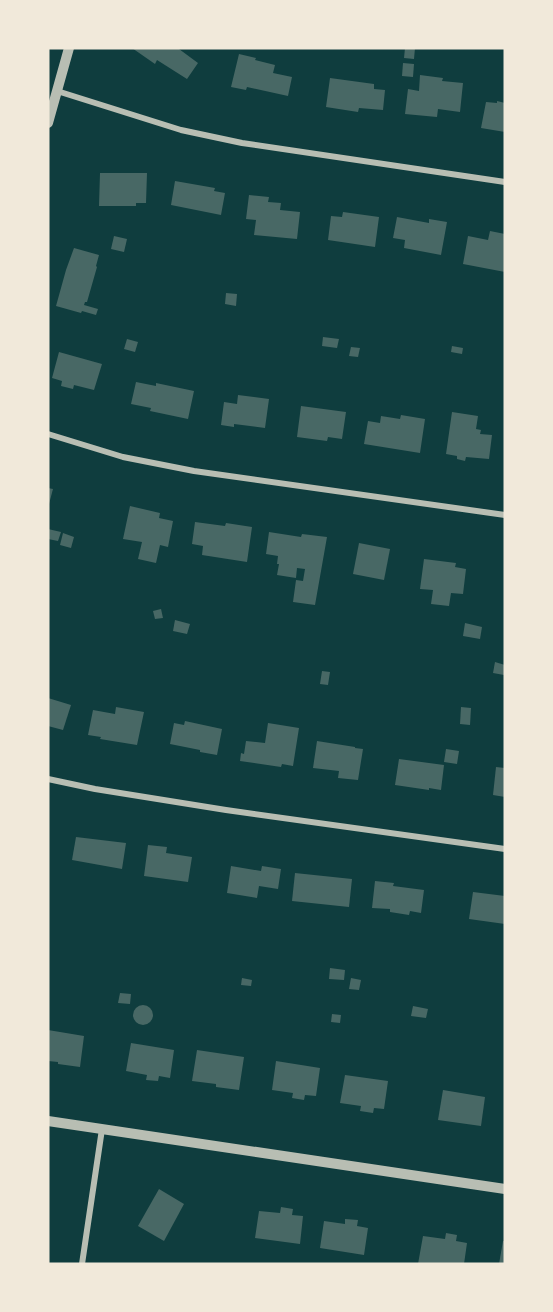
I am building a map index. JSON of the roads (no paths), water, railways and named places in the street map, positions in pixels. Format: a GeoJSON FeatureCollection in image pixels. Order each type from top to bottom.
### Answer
{"type":"FeatureCollection","features":[{"type":"Feature","properties":{"kind":"street"},"geometry":{"type":"LineString","coordinates":[[48,123],[69,48]]}},
{"type":"Feature","properties":{"kind":"street"},"geometry":{"type":"LineString","coordinates":[[57,91],[181,130],[242,143],[505,182]]}},
{"type":"Feature","properties":{"kind":"street"},"geometry":{"type":"LineString","coordinates":[[48,434],[123,457],[194,471],[505,515]]}},
{"type":"Feature","properties":{"kind":"street"},"geometry":{"type":"LineString","coordinates":[[48,779],[95,789],[204,806],[505,849]]}},
{"type":"Feature","properties":{"kind":"street"},"geometry":{"type":"LineString","coordinates":[[48,1121],[505,1189]]}},
{"type":"Feature","properties":{"kind":"street"},"geometry":{"type":"LineString","coordinates":[[82,1264],[102,1129]]}}]}
